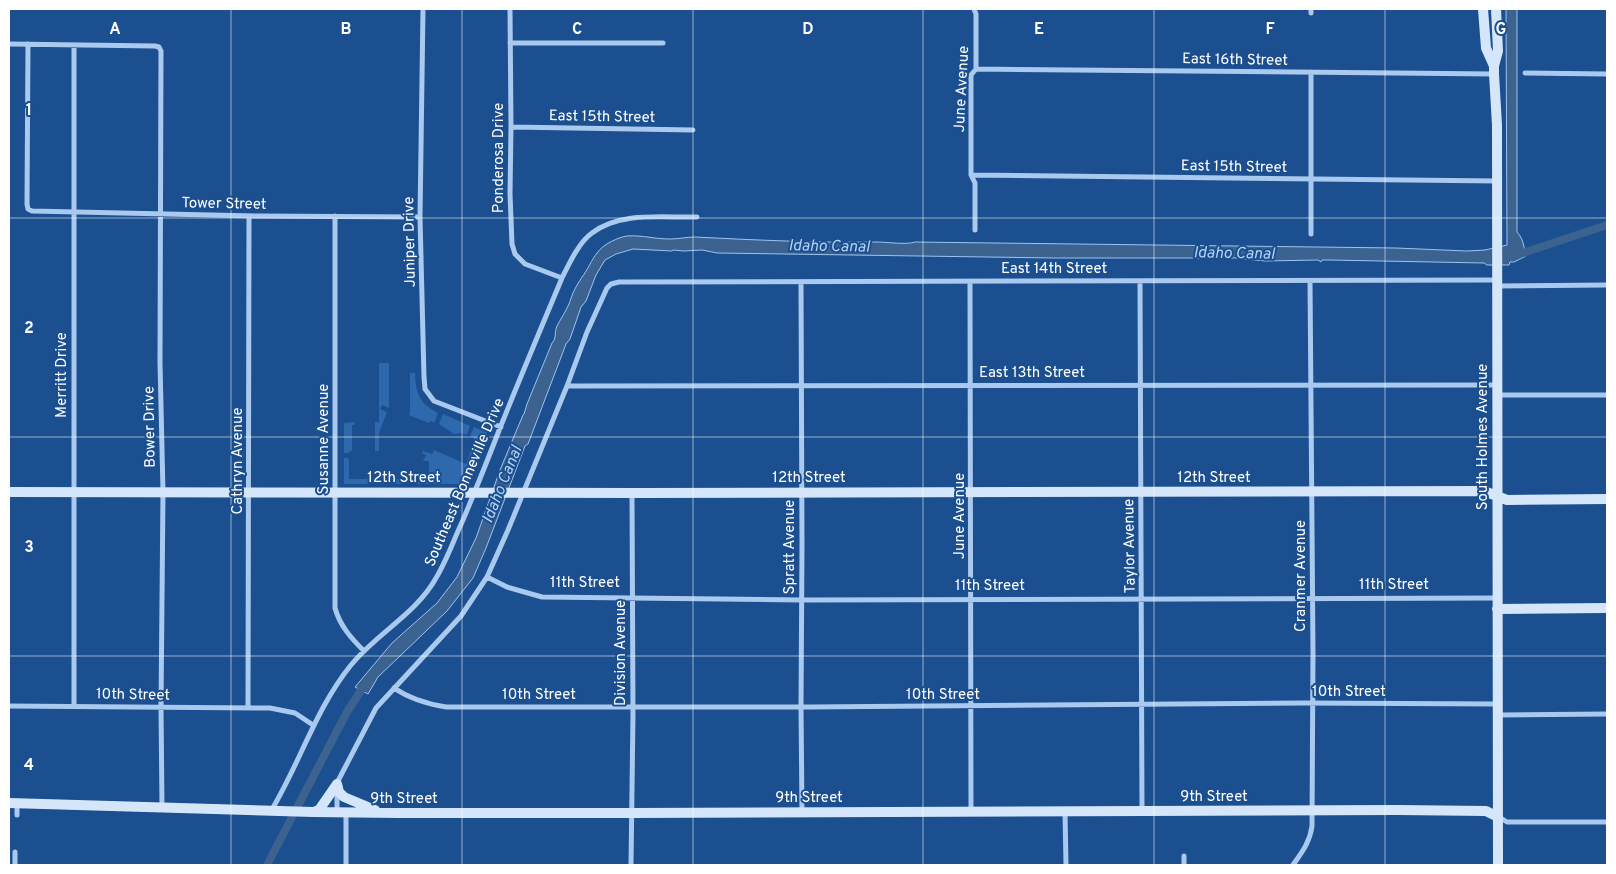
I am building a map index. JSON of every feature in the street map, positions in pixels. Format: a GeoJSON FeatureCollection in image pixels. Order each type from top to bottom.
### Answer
{"type":"FeatureCollection","features":[{"type":"Feature","properties":{"kind":"street","name":"Juniper Drive"},"geometry":{"type":"LineString","coordinates":[[422,9],[420,217],[425,389],[434,401],[501,427]]}},
{"type":"Feature","properties":{"kind":"street","name":"Ponderosa Drive"},"geometry":{"type":"LineString","coordinates":[[510,9],[510,194],[512,244],[514,254],[526,264],[562,278]]}},
{"type":"Feature","properties":{"kind":"street","name":"June Avenue"},"geometry":{"type":"LineString","coordinates":[[974,9],[976,14],[976,69],[971,75],[971,175],[975,183],[975,230]]}},
{"type":"Feature","properties":{"kind":"street"},"geometry":{"type":"LineString","coordinates":[[1483,9],[1486,48],[1494,70]]}},
{"type":"Feature","properties":{"kind":"street","name":"South Holmes Avenue"},"geometry":{"type":"LineString","coordinates":[[1496,9],[1498,51],[1494,70],[1497,125],[1498,865]]}},
{"type":"Feature","properties":{"kind":"street"},"geometry":{"type":"LineString","coordinates":[[510,43],[663,43]]}},
{"type":"Feature","properties":{"kind":"street"},"geometry":{"type":"LineString","coordinates":[[9,44],[74,45]]}},
{"type":"Feature","properties":{"kind":"street","name":"Tower Street"},"geometry":{"type":"LineString","coordinates":[[28,44],[28,209],[32,211],[249,216],[420,217]]}},
{"type":"Feature","properties":{"kind":"street","name":"Bower Drive"},"geometry":{"type":"LineString","coordinates":[[74,45],[158,47],[161,51],[162,807]]}},
{"type":"Feature","properties":{"kind":"street","name":"Merritt Drive"},"geometry":{"type":"LineString","coordinates":[[74,45],[74,706]]}},
{"type":"Feature","properties":{"kind":"street","name":"East 16th Street"},"geometry":{"type":"LineString","coordinates":[[976,69],[1311,72],[1494,70]]}},
{"type":"Feature","properties":{"kind":"street"},"geometry":{"type":"LineString","coordinates":[[1311,72],[1311,234]]}},
{"type":"Feature","properties":{"kind":"street"},"geometry":{"type":"LineString","coordinates":[[1525,73],[1607,74]]}},
{"type":"Feature","properties":{"kind":"street","name":"East 15th Street"},"geometry":{"type":"LineString","coordinates":[[511,128],[693,130]]}},
{"type":"Feature","properties":{"kind":"street","name":"East 15th Street"},"geometry":{"type":"LineString","coordinates":[[971,175],[1497,181]]}},
{"type":"Feature","properties":{"kind":"street","name":"Cathryn Avenue"},"geometry":{"type":"LineString","coordinates":[[248,707],[250,492],[248,364],[249,216]]}},
{"type":"Feature","properties":{"kind":"street","name":"Susanne Avenue"},"geometry":{"type":"LineString","coordinates":[[335,216],[335,608],[346,632],[364,652]]}},
{"type":"Feature","properties":{"kind":"street","name":"Southeast Bonneville Drive"},"geometry":{"type":"LineString","coordinates":[[271,811],[331,693],[352,664],[422,599],[430,588],[447,556],[562,278],[587,237],[617,220],[632,218],[697,218]]}},
{"type":"Feature","properties":{"kind":"street","name":"June Avenue"},"geometry":{"type":"LineString","coordinates":[[970,280],[972,385],[972,812]]}},
{"type":"Feature","properties":{"kind":"street","name":"Taylor Avenue"},"geometry":{"type":"LineString","coordinates":[[1140,281],[1142,811]]}},
{"type":"Feature","properties":{"kind":"street","name":"East 14th Street"},"geometry":{"type":"LineString","coordinates":[[567,386],[587,332],[607,288],[611,284],[619,282],[1310,281],[1607,285]]}},
{"type":"Feature","properties":{"kind":"street","name":"Cranmer Avenue"},"geometry":{"type":"LineString","coordinates":[[1293,865],[1306,847],[1310,836],[1312,811],[1310,281]]}},
{"type":"Feature","properties":{"kind":"street","name":"Spratt Avenue"},"geometry":{"type":"LineString","coordinates":[[800,282],[802,812]]}},
{"type":"Feature","properties":{"kind":"street","name":"East 13th Street"},"geometry":{"type":"LineString","coordinates":[[567,386],[1141,384],[1497,390],[1607,395]]}},
{"type":"Feature","properties":{"kind":"street"},"geometry":{"type":"LineString","coordinates":[[313,812],[319,810],[337,784],[376,708],[461,616],[487,577],[567,386]]}},
{"type":"Feature","properties":{"kind":"street","name":"12th Street"},"geometry":{"type":"LineString","coordinates":[[9,492],[1484,491],[1507,500],[1607,499]]}},
{"type":"Feature","properties":{"kind":"street","name":"Division Avenue"},"geometry":{"type":"LineString","coordinates":[[632,493],[632,865]]}},
{"type":"Feature","properties":{"kind":"street","name":"11th Street"},"geometry":{"type":"LineString","coordinates":[[487,577],[507,588],[542,597],[802,600],[1312,599],[1497,603],[1607,608]]}},
{"type":"Feature","properties":{"kind":"street","name":"10th Street"},"geometry":{"type":"LineString","coordinates":[[394,688],[421,702],[446,707],[801,707],[1312,703],[1497,704]]}},
{"type":"Feature","properties":{"kind":"street","name":"10th Street"},"geometry":{"type":"LineString","coordinates":[[9,706],[270,708],[295,713],[313,726]]}},
{"type":"Feature","properties":{"kind":"street"},"geometry":{"type":"LineString","coordinates":[[1498,715],[1607,714]]}},
{"type":"Feature","properties":{"kind":"street"},"geometry":{"type":"LineString","coordinates":[[337,784],[342,812],[346,865]]}},
{"type":"Feature","properties":{"kind":"street"},"geometry":{"type":"LineString","coordinates":[[337,784],[339,792],[344,797],[382,813]]}},
{"type":"Feature","properties":{"kind":"street"},"geometry":{"type":"LineString","coordinates":[[13,803],[17,815]]}},
{"type":"Feature","properties":{"kind":"street","name":"9th Street"},"geometry":{"type":"LineString","coordinates":[[13,803],[284,812],[382,813],[1486,811],[1507,822],[1607,822]]}},
{"type":"Feature","properties":{"kind":"street"},"geometry":{"type":"LineString","coordinates":[[1065,811],[1066,865]]}},
{"type":"Feature","properties":{"kind":"street"},"geometry":{"type":"LineString","coordinates":[[15,865],[16,852]]}},
{"type":"Feature","properties":{"kind":"street"},"geometry":{"type":"LineString","coordinates":[[1184,856],[1184,865]]}},
{"type":"Feature","properties":{"kind":"shaded area"},"geometry":{"type":"Polygon","coordinates":[[[379,363],[389,363],[389,408],[382,405],[380,409],[387,412],[379,433],[379,451],[375,451],[375,422],[379,422],[379,363]]]}},
{"type":"Feature","properties":{"kind":"shaded area"},"geometry":{"type":"Polygon","coordinates":[[[410,373],[415,373],[416,387],[420,397],[438,413],[434,423],[431,421],[429,423],[409,415],[410,373]]]}},
{"type":"Feature","properties":{"kind":"shaded area"},"geometry":{"type":"Polygon","coordinates":[[[443,414],[470,426],[467,435],[461,433],[454,434],[439,424],[443,414]]]}},
{"type":"Feature","properties":{"kind":"shaded area"},"geometry":{"type":"Polygon","coordinates":[[[355,422],[352,425],[352,451],[344,453],[344,423],[355,422]]]}},
{"type":"Feature","properties":{"kind":"shaded area"},"geometry":{"type":"Polygon","coordinates":[[[474,427],[486,432],[488,439],[470,482],[467,484],[417,484],[420,480],[429,479],[429,461],[423,461],[426,455],[422,453],[423,451],[432,454],[434,450],[466,464],[474,443],[474,438],[470,436],[474,427]]]}},
{"type":"Feature","properties":{"kind":"shaded area"},"geometry":{"type":"Polygon","coordinates":[[[344,458],[348,458],[349,461],[349,479],[402,479],[405,480],[406,484],[344,484],[344,458]]]}},
{"type":"Feature","properties":{"kind":"water","name":"Idaho Canal"},"geometry":{"type":"Polygon","coordinates":[[[1506,9],[1517,9],[1517,232],[1522,240],[1526,256],[1510,262],[1509,265],[1329,260],[1322,260],[1321,262],[1318,260],[1265,261],[1236,258],[1053,258],[717,253],[702,250],[633,249],[616,254],[605,260],[596,275],[586,301],[581,307],[570,339],[566,344],[528,444],[525,446],[473,578],[447,611],[378,677],[368,694],[355,687],[392,643],[437,603],[457,577],[476,538],[500,470],[554,339],[557,326],[593,258],[607,244],[620,238],[633,236],[664,239],[695,237],[809,242],[1396,248],[1467,251],[1485,250],[1507,245],[1506,9]]]}},
{"type":"Feature","properties":{"kind":"waterway"},"geometry":{"type":"LineString","coordinates":[[1517,255],[1607,225]]}},
{"type":"Feature","properties":{"kind":"waterway","name":"Idaho Canal"},"geometry":{"type":"LineString","coordinates":[[267,865],[347,712],[367,681]]}}]}
